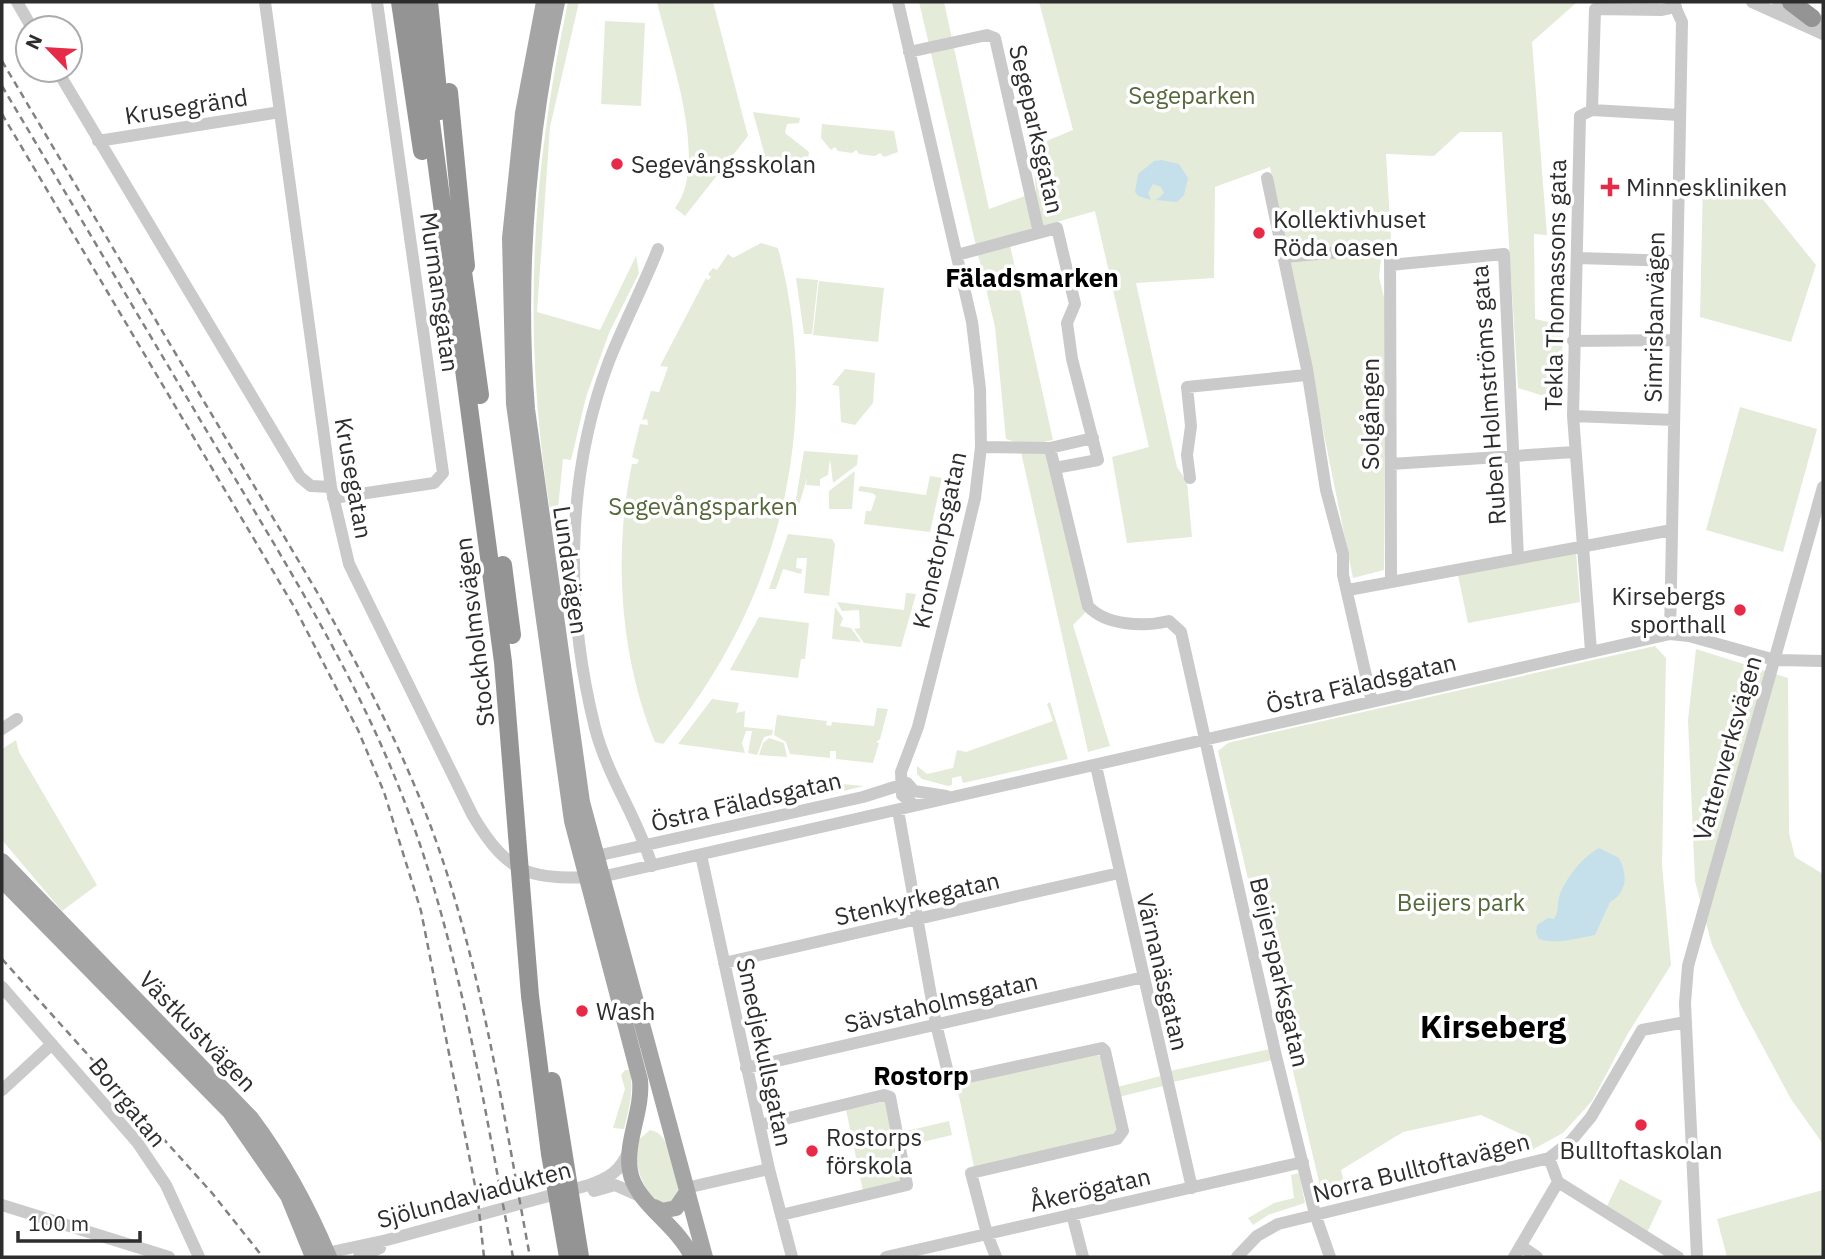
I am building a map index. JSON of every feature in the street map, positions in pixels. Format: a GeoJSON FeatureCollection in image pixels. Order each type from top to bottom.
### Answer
{"type":"FeatureCollection","features":[{"type":"Feature","properties":{"kind":"highway"},"geometry":{"type":"LineString","coordinates":[[400,2],[420,139],[471,418]]}},
{"type":"Feature","properties":{"kind":"highway","name":"Stockholmsvägen"},"geometry":{"type":"LineString","coordinates":[[415,2],[503,662],[534,1034],[568,1257]]}},
{"type":"Feature","properties":{"kind":"highway","name":"Stockholmsvägen"},"geometry":{"type":"LineString","coordinates":[[429,2],[440,110],[519,699],[545,1025],[580,1257]]}},
{"type":"Feature","properties":{"kind":"highway"},"geometry":{"type":"LineString","coordinates":[[441,2],[471,326]]}},
{"type":"Feature","properties":{"kind":"highway"},"geometry":{"type":"LineString","coordinates":[[1791,2],[1818,20]]}},
{"type":"Feature","properties":{"kind":"main road","name":"Lundavägen"},"geometry":{"type":"LineString","coordinates":[[544,2],[515,176],[510,238],[510,344],[519,446],[572,821],[591,870],[705,1257]]}},
{"type":"Feature","properties":{"kind":"main road","name":"Lundavägen"},"geometry":{"type":"LineString","coordinates":[[557,2],[539,89],[527,177],[523,241],[523,354],[534,470],[591,870],[640,1080],[641,1096],[632,1140],[630,1173],[649,1204],[678,1233],[692,1257]]}},
{"type":"Feature","properties":{"kind":"main road","name":"Västkustvägen"},"geometry":{"type":"LineString","coordinates":[[2,861],[251,1118],[275,1150],[304,1198],[318,1256]]}},
{"type":"Feature","properties":{"kind":"main road","name":"Västkustvägen"},"geometry":{"type":"LineString","coordinates":[[2,880],[230,1112],[288,1196],[318,1256]]}},
{"type":"Feature","properties":{"kind":"main road"},"geometry":{"type":"LineString","coordinates":[[632,1140],[640,1127],[653,1124],[671,1136]]}},
{"type":"Feature","properties":{"kind":"main road"},"geometry":{"type":"LineString","coordinates":[[649,1204],[662,1211],[676,1208],[687,1190]]}},
{"type":"Feature","properties":{"kind":"street","name":"Krusegatan"},"geometry":{"type":"LineString","coordinates":[[265,2],[332,493],[349,564],[473,816],[505,860],[526,873],[559,877],[591,870]]}},
{"type":"Feature","properties":{"kind":"street","name":"Murmansgatan"},"geometry":{"type":"LineString","coordinates":[[332,493],[434,483],[443,473],[377,2]]}},
{"type":"Feature","properties":{"kind":"street","name":"Kronetorpsgatan"},"geometry":{"type":"LineString","coordinates":[[898,2],[972,321],[980,388],[981,447],[975,498],[909,755],[901,772],[904,784]]}},
{"type":"Feature","properties":{"kind":"street"},"geometry":{"type":"LineString","coordinates":[[1752,2],[1823,34]]}},
{"type":"Feature","properties":{"kind":"street"},"geometry":{"type":"LineString","coordinates":[[1778,2],[1818,20]]}},
{"type":"Feature","properties":{"kind":"street","name":"Tekla Thomassons gata"},"geometry":{"type":"LineString","coordinates":[[1591,651],[1581,548],[1573,416],[1580,116],[1592,110],[1595,9],[1662,10],[1674,4]]}},
{"type":"Feature","properties":{"kind":"street","name":"Simrisbanvägen"},"geometry":{"type":"LineString","coordinates":[[1670,634],[1682,22],[1674,4]]}},
{"type":"Feature","properties":{"kind":"street","name":"Segeparksgatan"},"geometry":{"type":"LineString","coordinates":[[909,52],[987,35],[995,38],[1039,233]]}},
{"type":"Feature","properties":{"kind":"street"},"geometry":{"type":"LineString","coordinates":[[65,84],[300,478],[311,486],[332,493]]}},
{"type":"Feature","properties":{"kind":"street"},"geometry":{"type":"LineString","coordinates":[[1592,110],[1679,115]]}},
{"type":"Feature","properties":{"kind":"street","name":"Krusegränd"},"geometry":{"type":"LineString","coordinates":[[98,141],[280,112]]}},
{"type":"Feature","properties":{"kind":"street"},"geometry":{"type":"LineString","coordinates":[[1267,178],[1326,490],[1343,554],[1343,575],[1372,702]]}},
{"type":"Feature","properties":{"kind":"street","name":"Segeparksgatan"},"geometry":{"type":"LineString","coordinates":[[957,255],[1057,228],[1075,304],[1067,323],[1072,359],[1093,438]]}},
{"type":"Feature","properties":{"kind":"street"},"geometry":{"type":"LineString","coordinates":[[652,866],[646,845],[620,797],[596,730],[584,676],[574,554],[575,509],[594,411],[609,362],[658,248]]}},
{"type":"Feature","properties":{"kind":"street","name":"Solgången"},"geometry":{"type":"LineString","coordinates":[[1283,257],[1390,248],[1391,580]]}},
{"type":"Feature","properties":{"kind":"street","name":"Ruben Holmströms gata"},"geometry":{"type":"LineString","coordinates":[[1390,265],[1504,254],[1516,455],[1518,558]]}},
{"type":"Feature","properties":{"kind":"street"},"geometry":{"type":"LineString","coordinates":[[1577,258],[1676,261]]}},
{"type":"Feature","properties":{"kind":"street"},"geometry":{"type":"LineString","coordinates":[[1573,341],[1675,340]]}},
{"type":"Feature","properties":{"kind":"street"},"geometry":{"type":"LineString","coordinates":[[1190,478],[1187,455],[1191,426],[1187,387],[1307,379]]}},
{"type":"Feature","properties":{"kind":"street"},"geometry":{"type":"LineString","coordinates":[[1573,416],[1674,420]]}},
{"type":"Feature","properties":{"kind":"street"},"geometry":{"type":"LineString","coordinates":[[981,447],[1050,448],[1093,438],[1098,460],[1055,468]]}},
{"type":"Feature","properties":{"kind":"street"},"geometry":{"type":"LineString","coordinates":[[1050,448],[1088,606],[1118,620],[1144,627],[1168,621],[1176,625],[1181,632],[1203,739]]}},
{"type":"Feature","properties":{"kind":"street"},"geometry":{"type":"LineString","coordinates":[[1391,464],[1574,452]]}},
{"type":"Feature","properties":{"kind":"street","name":"Vattenverksvägen"},"geometry":{"type":"LineString","coordinates":[[1697,1257],[1686,1022],[1689,960],[1823,487]]}},
{"type":"Feature","properties":{"kind":"street"},"geometry":{"type":"LineString","coordinates":[[1348,590],[1672,530]]}},
{"type":"Feature","properties":{"kind":"street","name":"Östra Fäladsgatan"},"geometry":{"type":"LineString","coordinates":[[591,870],[652,866],[1670,634],[1700,639],[1775,660],[1823,661]]}},
{"type":"Feature","properties":{"kind":"street"},"geometry":{"type":"LineString","coordinates":[[2,729],[17,719]]}},
{"type":"Feature","properties":{"kind":"street","name":"Beijersparksgatan"},"geometry":{"type":"LineString","coordinates":[[1203,739],[1315,1214],[1330,1257]]}},
{"type":"Feature","properties":{"kind":"street","name":"Värnanäsgatan"},"geometry":{"type":"LineString","coordinates":[[1096,766],[1192,1188]]}},
{"type":"Feature","properties":{"kind":"street"},"geometry":{"type":"LineString","coordinates":[[904,784],[918,792],[914,805],[905,800],[904,784]]}},
{"type":"Feature","properties":{"kind":"street","name":"Östra Fäladsgatan"},"geometry":{"type":"LineString","coordinates":[[591,870],[646,845],[863,796],[904,784]]}},
{"type":"Feature","properties":{"kind":"street","name":"Östra Fäladsgatan"},"geometry":{"type":"LineString","coordinates":[[918,792],[956,797]]}},
{"type":"Feature","properties":{"kind":"street"},"geometry":{"type":"LineString","coordinates":[[898,810],[936,1024],[950,1081],[1098,1048],[1105,1051],[1108,1064],[1122,1136],[971,1172],[987,1234],[996,1257]]}},
{"type":"Feature","properties":{"kind":"street","name":"Smedjekullsgatan"},"geometry":{"type":"LineString","coordinates":[[701,855],[746,1068],[792,1257]]}},
{"type":"Feature","properties":{"kind":"street","name":"Stenkyrkegatan"},"geometry":{"type":"LineString","coordinates":[[724,963],[1119,873]]}},
{"type":"Feature","properties":{"kind":"street","name":"Sävstaholmsgatan"},"geometry":{"type":"LineString","coordinates":[[746,1068],[1144,977]]}},
{"type":"Feature","properties":{"kind":"street","name":"Borrgatan"},"geometry":{"type":"LineString","coordinates":[[2,987],[137,1142],[166,1185],[199,1257]]}},
{"type":"Feature","properties":{"kind":"street","name":"Norra Bulltoftavägen"},"geometry":{"type":"LineString","coordinates":[[1237,1257],[1257,1236],[1278,1224],[1549,1158],[1571,1141],[1591,1117],[1642,1030],[1652,1026],[1686,1022]]}},
{"type":"Feature","properties":{"kind":"street"},"geometry":{"type":"LineString","coordinates":[[2,1090],[52,1044]]}},
{"type":"Feature","properties":{"kind":"street"},"geometry":{"type":"LineString","coordinates":[[760,1125],[884,1095],[890,1097],[907,1185],[781,1215]]}},
{"type":"Feature","properties":{"kind":"street","name":"Sjölundaviadukten"},"geometry":{"type":"LineString","coordinates":[[590,1188],[620,1168],[632,1140]]}},
{"type":"Feature","properties":{"kind":"street"},"geometry":{"type":"LineString","coordinates":[[1549,1158],[1558,1182],[1678,1257]]}},
{"type":"Feature","properties":{"kind":"street","name":"Åkerögatan"},"geometry":{"type":"LineString","coordinates":[[886,1257],[1303,1162]]}},
{"type":"Feature","properties":{"kind":"street"},"geometry":{"type":"LineString","coordinates":[[687,1190],[769,1168]]}},
{"type":"Feature","properties":{"kind":"street"},"geometry":{"type":"LineString","coordinates":[[1538,1257],[1518,1252],[1558,1182]]}},
{"type":"Feature","properties":{"kind":"street","name":"Sjölundaviadukten"},"geometry":{"type":"LineString","coordinates":[[318,1256],[364,1252],[590,1188],[615,1185],[630,1190],[649,1204]]}},
{"type":"Feature","properties":{"kind":"street"},"geometry":{"type":"LineString","coordinates":[[2,1205],[169,1257]]}},
{"type":"Feature","properties":{"kind":"street"},"geometry":{"type":"LineString","coordinates":[[1072,1214],[1083,1257]]}},
{"type":"Feature","properties":{"kind":"green space"},"geometry":{"type":"Polygon","coordinates":[[[568,2],[579,2],[550,127],[537,312],[600,330],[636,256],[639,273],[609,333],[586,397],[571,460],[563,459],[555,538],[537,403],[534,270],[545,137],[568,2]]]}},
{"type":"Feature","properties":{"kind":"green space"},"geometry":{"type":"Polygon","coordinates":[[[657,2],[713,2],[748,136],[685,216],[675,208],[685,188],[689,164],[688,136],[684,107],[657,2]]]}},
{"type":"Feature","properties":{"kind":"green space","name":"Segeparken"},"geometry":{"type":"Polygon","coordinates":[[[919,2],[944,2],[989,209],[1036,192],[1032,147],[1073,130],[1039,2],[1614,2],[1576,3],[1532,42],[1547,235],[1534,234],[1535,319],[1562,325],[1563,402],[1518,388],[1502,132],[1460,132],[1434,156],[1386,154],[1391,238],[1381,259],[1379,277],[1385,301],[1384,570],[1353,578],[1270,167],[1215,187],[1214,278],[1136,283],[1177,467],[1187,482],[1192,537],[1127,543],[1112,457],[1149,447],[1095,211],[1008,236],[1053,440],[1043,442],[1086,612],[1073,625],[1110,746],[1088,752],[1019,443],[1006,439],[995,327],[919,2]]]}},
{"type":"Feature","properties":{"kind":"green space"},"geometry":{"type":"Polygon","coordinates":[[[605,21],[645,23],[641,106],[601,104],[605,21]]]}},
{"type":"Feature","properties":{"kind":"green space"},"geometry":{"type":"Polygon","coordinates":[[[753,112],[800,118],[799,123],[787,124],[785,133],[809,152],[807,165],[766,160],[753,112]]]}},
{"type":"Feature","properties":{"kind":"green space"},"geometry":{"type":"Polygon","coordinates":[[[822,124],[894,131],[898,152],[884,157],[880,153],[875,156],[859,154],[856,150],[852,153],[838,151],[835,147],[831,150],[821,138],[822,124]]]}},
{"type":"Feature","properties":{"kind":"green space"},"geometry":{"type":"Polygon","coordinates":[[[1703,181],[1761,197],[1816,265],[1791,342],[1700,317],[1703,181]]]}},
{"type":"Feature","properties":{"kind":"green space","name":"Segevångsparken"},"geometry":{"type":"Polygon","coordinates":[[[761,243],[778,248],[791,315],[796,381],[793,446],[782,510],[763,572],[737,632],[703,690],[663,744],[655,742],[643,710],[627,641],[623,605],[626,498],[632,464],[637,464],[639,460],[632,457],[640,424],[648,425],[647,419],[642,420],[651,391],[659,392],[668,367],[660,366],[706,278],[708,280],[711,277],[708,274],[713,268],[717,270],[728,254],[733,258],[761,243]]]}},
{"type":"Feature","properties":{"kind":"green space"},"geometry":{"type":"Polygon","coordinates":[[[796,278],[818,280],[812,334],[804,334],[796,278]]]}},
{"type":"Feature","properties":{"kind":"green space"},"geometry":{"type":"Polygon","coordinates":[[[819,281],[884,288],[878,342],[813,335],[819,281]]]}},
{"type":"Feature","properties":{"kind":"green space"},"geometry":{"type":"Polygon","coordinates":[[[845,369],[875,373],[873,403],[855,425],[841,422],[839,386],[832,385],[845,369]]]}},
{"type":"Feature","properties":{"kind":"green space"},"geometry":{"type":"Polygon","coordinates":[[[1740,407],[1817,429],[1783,552],[1706,530],[1740,407]]]}},
{"type":"Feature","properties":{"kind":"green space"},"geometry":{"type":"Polygon","coordinates":[[[804,451],[858,455],[857,465],[833,483],[830,459],[828,475],[820,479],[820,486],[806,485],[807,478],[799,505],[795,505],[804,451]]]}},
{"type":"Feature","properties":{"kind":"green space"},"geometry":{"type":"Polygon","coordinates":[[[855,471],[852,509],[829,509],[829,491],[855,471]]]}},
{"type":"Feature","properties":{"kind":"green space"},"geometry":{"type":"Polygon","coordinates":[[[930,476],[942,478],[930,532],[864,524],[866,511],[871,511],[876,496],[858,491],[860,486],[926,495],[930,476]]]}},
{"type":"Feature","properties":{"kind":"green space"},"geometry":{"type":"Polygon","coordinates":[[[788,534],[832,539],[835,544],[829,596],[804,593],[807,558],[797,558],[796,568],[802,569],[801,574],[783,569],[776,589],[769,589],[788,534]]]}},
{"type":"Feature","properties":{"kind":"green space"},"geometry":{"type":"Polygon","coordinates":[[[1576,553],[1580,602],[1468,623],[1458,575],[1576,553]]]}},
{"type":"Feature","properties":{"kind":"green space"},"geometry":{"type":"Polygon","coordinates":[[[906,593],[916,594],[901,647],[864,643],[854,629],[860,628],[859,610],[842,611],[837,602],[904,610],[906,593]]]}},
{"type":"Feature","properties":{"kind":"green space"},"geometry":{"type":"Polygon","coordinates":[[[835,607],[843,618],[840,626],[851,628],[861,642],[832,639],[835,607]]]}},
{"type":"Feature","properties":{"kind":"green space"},"geometry":{"type":"Polygon","coordinates":[[[759,617],[809,623],[805,659],[801,659],[798,678],[730,670],[759,617]]]}},
{"type":"Feature","properties":{"kind":"green space","name":"Beijers park"},"geometry":{"type":"Polygon","coordinates":[[[1655,646],[1666,658],[1662,865],[1671,965],[1627,1035],[1592,1101],[1563,1133],[1530,1151],[1521,1134],[1481,1115],[1403,1132],[1341,1170],[1347,1194],[1323,1199],[1218,751],[1228,743],[1261,735],[1655,646]]]}},
{"type":"Feature","properties":{"kind":"green space"},"geometry":{"type":"Polygon","coordinates":[[[1696,649],[1788,678],[1789,833],[1795,857],[1823,874],[1823,1144],[1791,1099],[1743,1010],[1712,945],[1695,881],[1688,720],[1696,649]]]}},
{"type":"Feature","properties":{"kind":"green space"},"geometry":{"type":"Polygon","coordinates":[[[712,699],[739,703],[736,713],[745,711],[744,727],[773,730],[772,735],[764,737],[757,755],[748,753],[752,731],[746,731],[742,743],[745,753],[678,744],[712,699]]]}},
{"type":"Feature","properties":{"kind":"green space"},"geometry":{"type":"Polygon","coordinates":[[[1050,702],[1068,759],[963,783],[961,776],[952,778],[952,785],[948,786],[922,779],[917,774],[917,766],[927,774],[953,768],[957,750],[966,752],[1053,721],[1047,704],[1050,702]]]}},
{"type":"Feature","properties":{"kind":"green space"},"geometry":{"type":"Polygon","coordinates":[[[877,708],[888,709],[880,739],[876,742],[879,743],[873,763],[836,759],[836,751],[830,751],[830,758],[790,754],[786,742],[774,735],[777,715],[827,721],[826,725],[831,726],[832,722],[874,726],[877,708]]]}},
{"type":"Feature","properties":{"kind":"green space"},"geometry":{"type":"Polygon","coordinates":[[[769,738],[784,743],[787,757],[759,755],[763,743],[769,738]]]}},
{"type":"Feature","properties":{"kind":"green space"},"geometry":{"type":"Polygon","coordinates":[[[16,740],[19,752],[97,885],[62,911],[2,840],[2,749],[16,740]]]}},
{"type":"Feature","properties":{"kind":"green space"},"geometry":{"type":"Polygon","coordinates":[[[808,781],[864,786],[806,800],[804,798],[808,781]]]}},
{"type":"Feature","properties":{"kind":"green space"},"geometry":{"type":"Polygon","coordinates":[[[731,795],[797,802],[739,816],[730,800],[731,795]]]}},
{"type":"Feature","properties":{"kind":"green space"},"geometry":{"type":"Polygon","coordinates":[[[1270,1049],[1273,1060],[1173,1082],[1170,1071],[1270,1049]]]}},
{"type":"Feature","properties":{"kind":"green space"},"geometry":{"type":"Polygon","coordinates":[[[1093,1052],[1101,1057],[1117,1129],[1114,1136],[974,1167],[956,1082],[1093,1052]]]}},
{"type":"Feature","properties":{"kind":"green space"},"geometry":{"type":"Polygon","coordinates":[[[625,1070],[630,1070],[631,1078],[629,1107],[624,1129],[613,1128],[625,1089],[621,1075],[625,1070]]]}},
{"type":"Feature","properties":{"kind":"green space"},"geometry":{"type":"Polygon","coordinates":[[[1161,1076],[1163,1086],[1119,1097],[1117,1087],[1161,1076]]]}},
{"type":"Feature","properties":{"kind":"green space"},"geometry":{"type":"Polygon","coordinates":[[[885,1101],[903,1180],[863,1191],[846,1110],[885,1101]]]}},
{"type":"Feature","properties":{"kind":"green space"},"geometry":{"type":"Polygon","coordinates":[[[949,1121],[952,1135],[906,1146],[902,1132],[949,1121]]]}},
{"type":"Feature","properties":{"kind":"green space"},"geometry":{"type":"Polygon","coordinates":[[[650,1130],[663,1138],[671,1155],[679,1191],[673,1203],[658,1204],[640,1175],[637,1141],[650,1130]]]}},
{"type":"Feature","properties":{"kind":"green space"},"geometry":{"type":"Polygon","coordinates":[[[1299,1173],[1305,1203],[1268,1215],[1253,1225],[1248,1218],[1274,1203],[1294,1198],[1291,1175],[1299,1173]]]}},
{"type":"Feature","properties":{"kind":"green space"},"geometry":{"type":"Polygon","coordinates":[[[1620,1179],[1662,1201],[1647,1233],[1607,1206],[1620,1179]]]}},
{"type":"Feature","properties":{"kind":"green space"},"geometry":{"type":"Polygon","coordinates":[[[1823,1190],[1823,1257],[1727,1257],[1717,1219],[1823,1190]]]}},
{"type":"Feature","properties":{"kind":"water"},"geometry":{"type":"Polygon","coordinates":[[[1154,161],[1179,164],[1188,178],[1184,195],[1177,202],[1156,200],[1164,193],[1161,187],[1153,184],[1148,193],[1151,200],[1138,196],[1135,192],[1138,174],[1154,161]]]}},
{"type":"Feature","properties":{"kind":"water"},"geometry":{"type":"Polygon","coordinates":[[[1599,848],[1619,858],[1625,877],[1623,889],[1610,902],[1595,935],[1560,941],[1539,939],[1536,933],[1537,925],[1548,918],[1554,919],[1559,897],[1570,876],[1586,857],[1599,848]]]}},
{"type":"Feature","properties":{"kind":"railway"},"geometry":{"type":"LineString","coordinates":[[2,61],[320,597],[366,682],[407,768],[449,879],[478,986],[530,1257]]}},
{"type":"Feature","properties":{"kind":"railway"},"geometry":{"type":"LineString","coordinates":[[2,86],[296,582],[361,702],[380,743],[419,842],[453,959],[513,1257]]}},
{"type":"Feature","properties":{"kind":"railway"},"geometry":{"type":"LineString","coordinates":[[2,114],[296,610],[358,730],[384,792],[421,911],[478,1201],[484,1257]]}},
{"type":"Feature","properties":{"kind":"railway"},"geometry":{"type":"LineString","coordinates":[[2,959],[212,1193],[262,1256]]}},
{"type":"Feature","properties":{"kind":"place","name":"Segevångsskolan"},"geometry":{"type":"Point","coordinates":[617,164]}},
{"type":"Feature","properties":{"kind":"place","name":"Minneskliniken"},"geometry":{"type":"Point","coordinates":[1610,187]}},
{"type":"Feature","properties":{"kind":"place","name":"Kollektivhuset Röda oasen"},"geometry":{"type":"Point","coordinates":[1259,233]}},
{"type":"Feature","properties":{"kind":"place","name":"Kirsebergs sporthall"},"geometry":{"type":"Point","coordinates":[1740,610]}},
{"type":"Feature","properties":{"kind":"place","name":"Wash"},"geometry":{"type":"Point","coordinates":[582,1011]}},
{"type":"Feature","properties":{"kind":"place","name":"Bulltoftaskolan"},"geometry":{"type":"Point","coordinates":[1641,1125]}},
{"type":"Feature","properties":{"kind":"place","name":"Rostorps förskola"},"geometry":{"type":"Point","coordinates":[812,1151]}},
{"type":"Feature","properties":{"kind":"district","name":"Fäladsmarken"},"geometry":{"type":"Point","coordinates":[1032,277]}},
{"type":"Feature","properties":{"kind":"district","name":"Kirseberg"},"geometry":{"type":"Point","coordinates":[1493,1026]}},
{"type":"Feature","properties":{"kind":"district","name":"Rostorp"},"geometry":{"type":"Point","coordinates":[921,1075]}}]}
